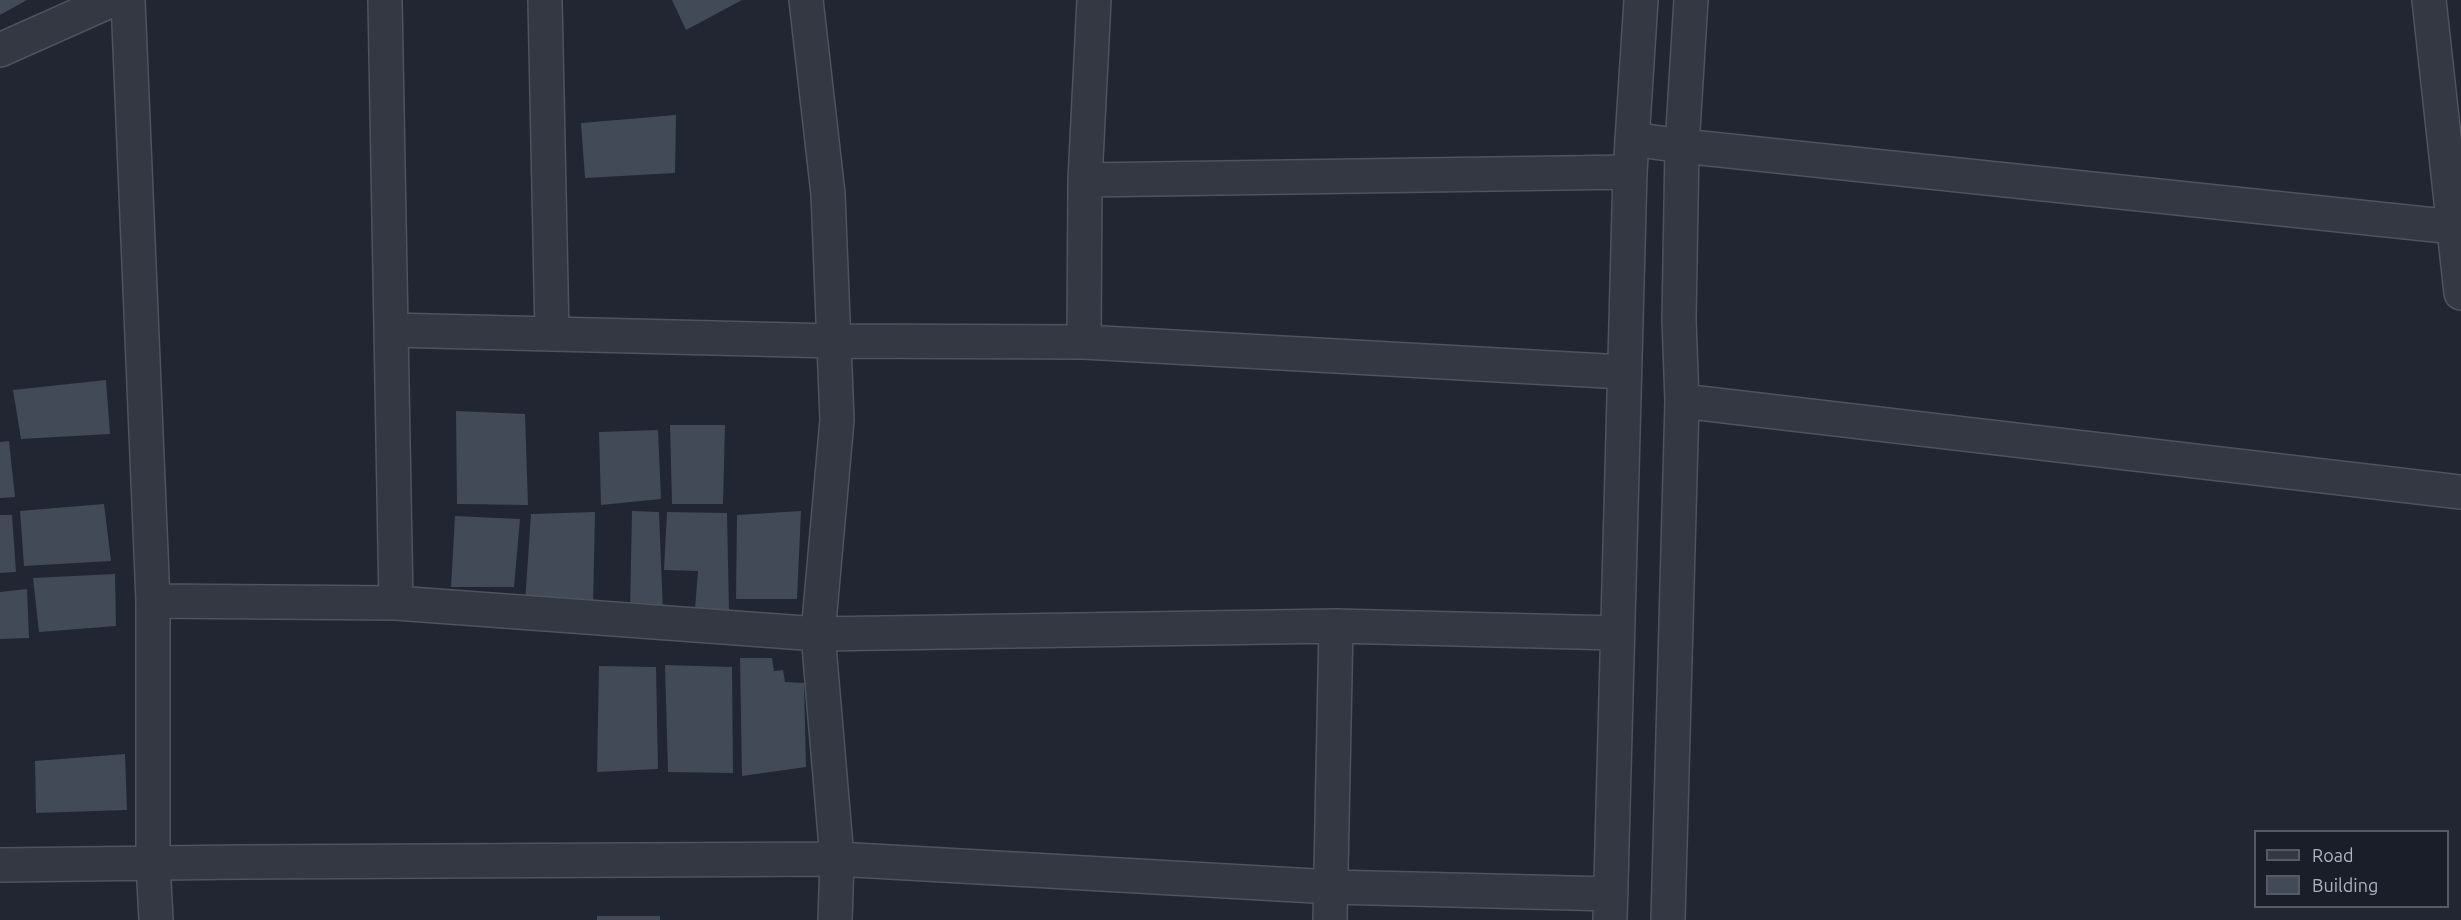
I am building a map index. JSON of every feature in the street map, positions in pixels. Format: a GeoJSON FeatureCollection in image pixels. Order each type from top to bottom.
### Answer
{"type":"FeatureCollection","features":[{"type":"Feature","properties":{"kind":"street"},"geometry":{"type":"LineString","coordinates":[[0,50],[112,0]]}},
{"type":"Feature","properties":{"kind":"street"},"geometry":{"type":"LineString","coordinates":[[128,0],[153,601],[153,863],[156,920]]}},
{"type":"Feature","properties":{"kind":"street"},"geometry":{"type":"LineString","coordinates":[[384,0],[396,603]]}},
{"type":"Feature","properties":{"kind":"street"},"geometry":{"type":"LineString","coordinates":[[545,0],[552,334]]}},
{"type":"Feature","properties":{"kind":"street"},"geometry":{"type":"LineString","coordinates":[[806,0],[828,194],[837,420],[818,634],[837,860],[835,920]]}},
{"type":"Feature","properties":{"kind":"street"},"geometry":{"type":"LineString","coordinates":[[1084,342],[1085,180],[1094,0]]}},
{"type":"Feature","properties":{"kind":"street"},"geometry":{"type":"LineString","coordinates":[[0,865],[837,860],[1332,887],[1611,907],[1623,372],[1630,172],[1641,0]]}},
{"type":"Feature","properties":{"kind":"street"},"geometry":{"type":"LineString","coordinates":[[1668,920],[1682,401],[1679,320],[1682,146],[1691,0]]}},
{"type":"Feature","properties":{"kind":"street"},"geometry":{"type":"LineString","coordinates":[[2429,0],[2461,293]]}},
{"type":"Feature","properties":{"kind":"street"},"geometry":{"type":"LineString","coordinates":[[1632,139],[2454,227]]}},
{"type":"Feature","properties":{"kind":"street"},"geometry":{"type":"LineString","coordinates":[[1085,180],[1630,172]]}},
{"type":"Feature","properties":{"kind":"street"},"geometry":{"type":"LineString","coordinates":[[391,330],[834,341],[1084,342],[1623,372]]}},
{"type":"Feature","properties":{"kind":"street"},"geometry":{"type":"LineString","coordinates":[[1682,401],[2461,492]]}},
{"type":"Feature","properties":{"kind":"street"},"geometry":{"type":"LineString","coordinates":[[153,601],[396,603],[818,634],[1336,626],[1616,633]]}},
{"type":"Feature","properties":{"kind":"street"},"geometry":{"type":"LineString","coordinates":[[1330,920],[1336,626]]}},
{"type":"Feature","properties":{"kind":"building"},"geometry":{"type":"Polygon","coordinates":[[[0,0],[27,0],[0,15],[0,0]]]}},
{"type":"Feature","properties":{"kind":"building"},"geometry":{"type":"Polygon","coordinates":[[[672,0],[742,0],[686,30],[672,0]]]}},
{"type":"Feature","properties":{"kind":"building"},"geometry":{"type":"Polygon","coordinates":[[[676,115],[675,173],[585,178],[581,123],[676,115]]]}},
{"type":"Feature","properties":{"kind":"building"},"geometry":{"type":"Polygon","coordinates":[[[106,380],[110,434],[21,439],[13,390],[106,380]]]}},
{"type":"Feature","properties":{"kind":"building"},"geometry":{"type":"Polygon","coordinates":[[[456,411],[525,414],[528,505],[457,504],[456,411]]]}},
{"type":"Feature","properties":{"kind":"building"},"geometry":{"type":"Polygon","coordinates":[[[670,425],[725,425],[723,504],[672,504],[670,425]]]}},
{"type":"Feature","properties":{"kind":"building"},"geometry":{"type":"Polygon","coordinates":[[[658,430],[661,499],[601,505],[599,432],[658,430]]]}},
{"type":"Feature","properties":{"kind":"building"},"geometry":{"type":"Polygon","coordinates":[[[9,441],[15,497],[0,498],[0,442],[9,441]]]}},
{"type":"Feature","properties":{"kind":"building"},"geometry":{"type":"Polygon","coordinates":[[[104,504],[111,561],[24,566],[20,511],[104,504]]]}},
{"type":"Feature","properties":{"kind":"building"},"geometry":{"type":"Polygon","coordinates":[[[632,511],[659,512],[663,613],[630,612],[632,511]]]}},
{"type":"Feature","properties":{"kind":"building"},"geometry":{"type":"Polygon","coordinates":[[[801,511],[797,599],[736,599],[737,515],[801,511]]]}},
{"type":"Feature","properties":{"kind":"building"},"geometry":{"type":"Polygon","coordinates":[[[595,512],[593,606],[525,603],[531,514],[595,512]]]}},
{"type":"Feature","properties":{"kind":"building"},"geometry":{"type":"Polygon","coordinates":[[[667,512],[727,513],[729,611],[695,609],[698,571],[664,570],[667,512]]]}},
{"type":"Feature","properties":{"kind":"building"},"geometry":{"type":"Polygon","coordinates":[[[0,515],[12,515],[16,572],[0,573],[0,515]]]}},
{"type":"Feature","properties":{"kind":"building"},"geometry":{"type":"Polygon","coordinates":[[[455,516],[520,519],[514,587],[451,587],[455,516]]]}},
{"type":"Feature","properties":{"kind":"building"},"geometry":{"type":"Polygon","coordinates":[[[115,574],[116,626],[39,632],[33,578],[115,574]]]}},
{"type":"Feature","properties":{"kind":"building"},"geometry":{"type":"Polygon","coordinates":[[[27,589],[29,638],[0,639],[0,592],[27,589]]]}},
{"type":"Feature","properties":{"kind":"building"},"geometry":{"type":"Polygon","coordinates":[[[740,658],[772,658],[774,671],[783,670],[785,682],[804,683],[806,767],[742,776],[740,658]]]}},
{"type":"Feature","properties":{"kind":"building"},"geometry":{"type":"Polygon","coordinates":[[[665,665],[732,667],[733,773],[668,772],[665,665]]]}},
{"type":"Feature","properties":{"kind":"building"},"geometry":{"type":"Polygon","coordinates":[[[599,666],[656,667],[658,769],[597,772],[599,666]]]}},
{"type":"Feature","properties":{"kind":"building"},"geometry":{"type":"Polygon","coordinates":[[[125,754],[127,810],[36,813],[35,761],[125,754]]]}},
{"type":"Feature","properties":{"kind":"building"},"geometry":{"type":"Polygon","coordinates":[[[597,916],[660,916],[660,920],[597,920],[597,916]]]}}]}
